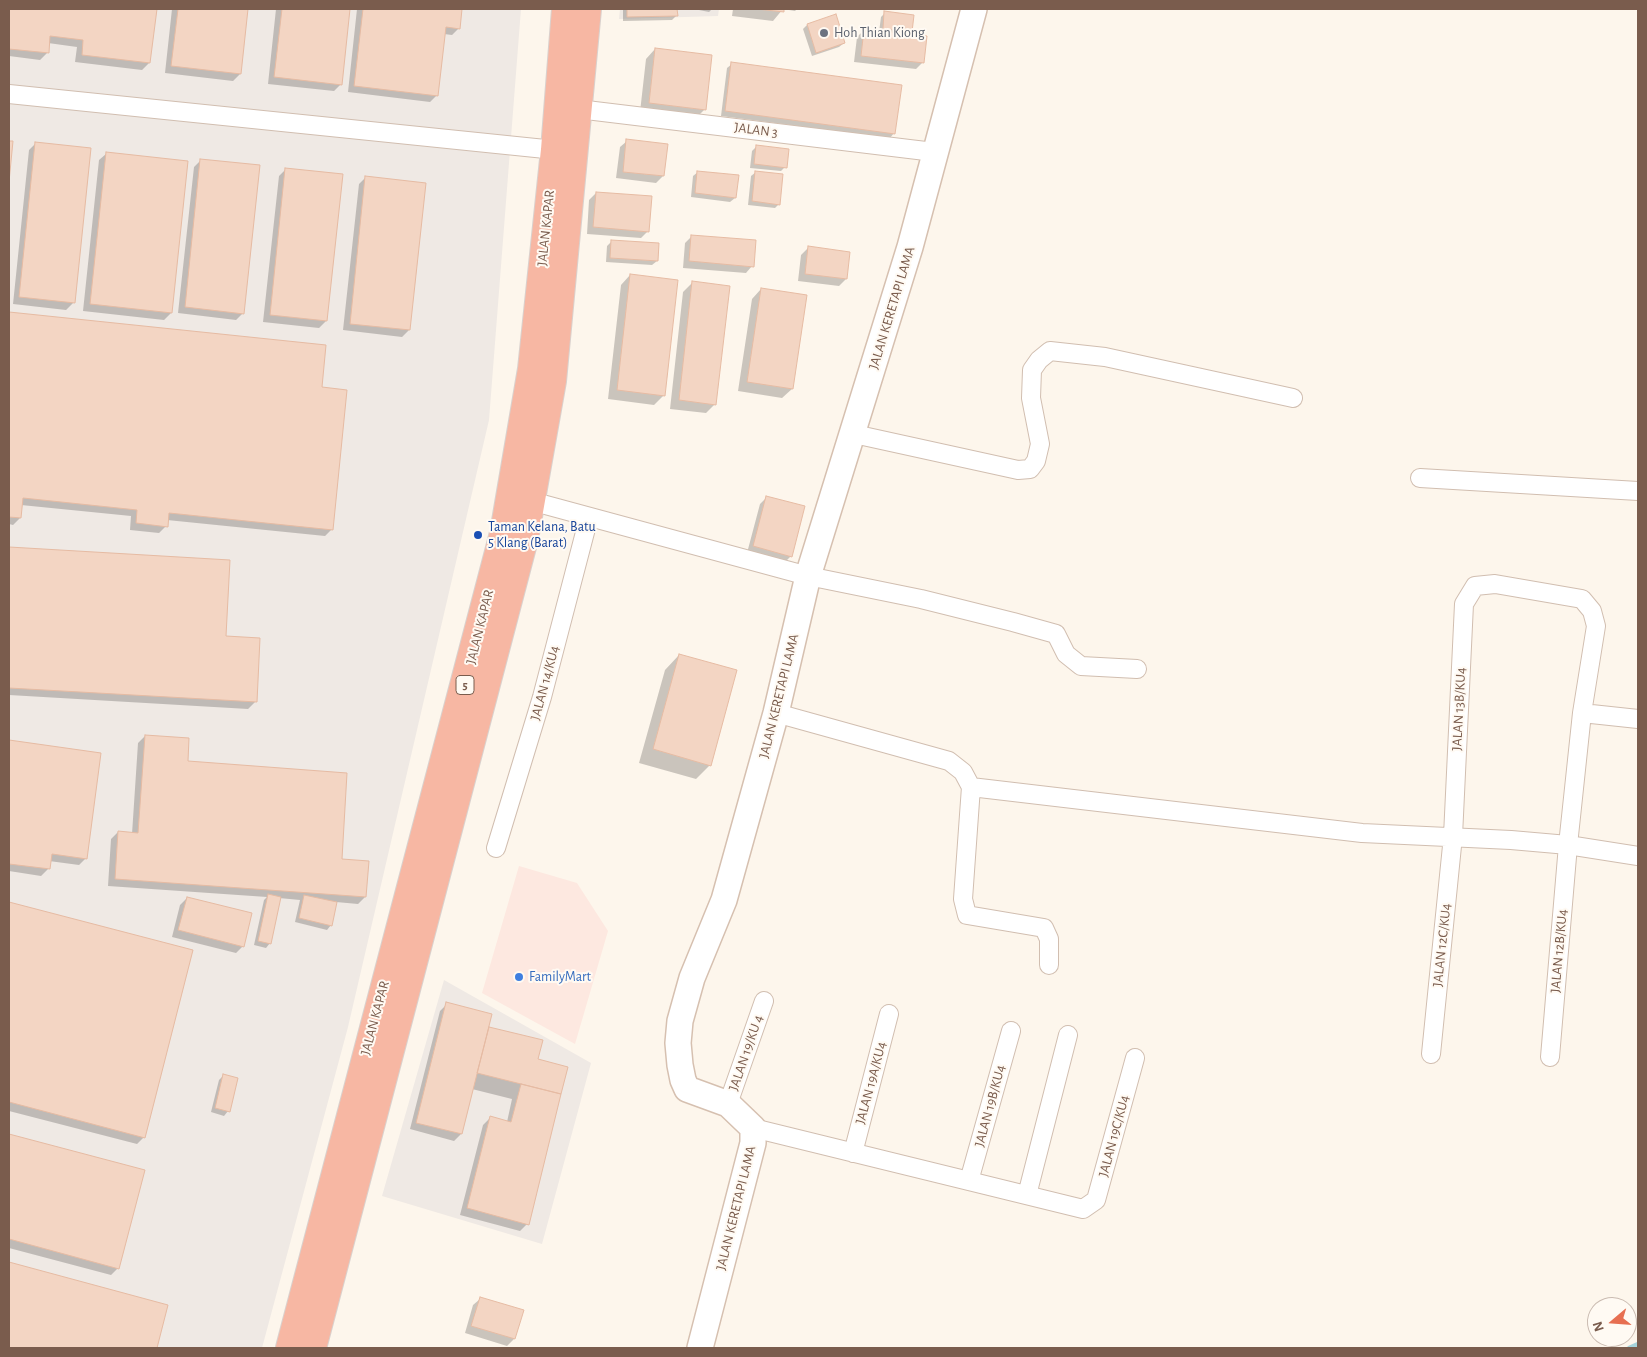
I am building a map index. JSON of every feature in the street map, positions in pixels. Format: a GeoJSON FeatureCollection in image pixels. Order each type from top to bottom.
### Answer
{"type":"FeatureCollection","features":[{"type":"Feature","properties":{"kind":"highway","name":"JALAN KAPAR"},"geometry":{"type":"LineString","coordinates":[[290,1348],[504,533],[532,369],[555,150],[566,9]]}},
{"type":"Feature","properties":{"kind":"highway","name":"JALAN KAPAR"},"geometry":{"type":"LineString","coordinates":[[312,1348],[524,538],[552,381],[588,9]]}},
{"type":"Feature","properties":{"kind":"street","name":"JALAN KERETAPI LAMA"},"geometry":{"type":"LineString","coordinates":[[700,1348],[753,1143],[754,1128],[728,1104],[688,1089],[683,1080],[680,1065],[678,1042],[680,1021],[692,978],[724,900],[776,713],[808,576],[854,434],[915,228],[974,9]]}},
{"type":"Feature","properties":{"kind":"street"},"geometry":{"type":"LineString","coordinates":[[9,94],[555,150]]}},
{"type":"Feature","properties":{"kind":"street","name":"JALAN 3"},"geometry":{"type":"LineString","coordinates":[[578,109],[934,152]]}},
{"type":"Feature","properties":{"kind":"street"},"geometry":{"type":"LineString","coordinates":[[854,434],[1018,470],[1030,469],[1036,461],[1040,444],[1031,398],[1032,370],[1039,360],[1050,351],[1104,357],[1143,364],[1293,398]]}},
{"type":"Feature","properties":{"kind":"street"},"geometry":{"type":"LineString","coordinates":[[1420,478],[1638,491]]}},
{"type":"Feature","properties":{"kind":"street"},"geometry":{"type":"LineString","coordinates":[[531,501],[808,576],[921,599],[1013,622],[1056,634],[1066,654],[1081,666],[1136,669]]}},
{"type":"Feature","properties":{"kind":"street","name":"JALAN 14/KU4"},"geometry":{"type":"LineString","coordinates":[[496,848],[542,696],[589,517]]}},
{"type":"Feature","properties":{"kind":"street","name":"JALAN 12B/KU4"},"geometry":{"type":"LineString","coordinates":[[1475,586],[1495,584],[1582,598],[1592,611],[1596,626],[1582,713],[1568,845],[1550,1057]]}},
{"type":"Feature","properties":{"kind":"street","name":"JALAN 13B/KU4"},"geometry":{"type":"LineString","coordinates":[[1452,836],[1464,604],[1475,586]]}},
{"type":"Feature","properties":{"kind":"street"},"geometry":{"type":"LineString","coordinates":[[776,713],[949,761],[963,772],[971,787],[963,899],[966,915],[1044,928],[1049,939],[1049,965]]}},
{"type":"Feature","properties":{"kind":"street"},"geometry":{"type":"LineString","coordinates":[[1582,713],[1638,719]]}},
{"type":"Feature","properties":{"kind":"street"},"geometry":{"type":"LineString","coordinates":[[971,787],[1362,833],[1452,836],[1568,845],[1638,856]]}},
{"type":"Feature","properties":{"kind":"street","name":"JALAN 12C/KU4"},"geometry":{"type":"LineString","coordinates":[[1431,1054],[1452,836]]}},
{"type":"Feature","properties":{"kind":"street","name":"JALAN 19/KU 4"},"geometry":{"type":"LineString","coordinates":[[728,1104],[764,1001]]}},
{"type":"Feature","properties":{"kind":"street","name":"JALAN 19A/KU4"},"geometry":{"type":"LineString","coordinates":[[853,1152],[889,1014]]}},
{"type":"Feature","properties":{"kind":"street","name":"JALAN 19B/KU4"},"geometry":{"type":"LineString","coordinates":[[969,1181],[1010,1031]]}},
{"type":"Feature","properties":{"kind":"street"},"geometry":{"type":"LineString","coordinates":[[754,1128],[1027,1195],[1068,1035]]}},
{"type":"Feature","properties":{"kind":"street","name":"JALAN 19C/KU4"},"geometry":{"type":"LineString","coordinates":[[1027,1195],[1083,1209],[1096,1200],[1135,1058]]}},
{"type":"Feature","properties":{"kind":"shaded area"},"geometry":{"type":"Polygon","coordinates":[[[9,9],[521,9],[489,420],[348,1027],[262,1348],[9,1348],[9,9]]]}},
{"type":"Feature","properties":{"kind":"shaded area"},"geometry":{"type":"Polygon","coordinates":[[[620,9],[719,9],[718,16],[619,19],[620,9]]]}},
{"type":"Feature","properties":{"kind":"shaded area"},"geometry":{"type":"Polygon","coordinates":[[[519,866],[577,883],[608,931],[575,1044],[482,993],[519,866]]]}},
{"type":"Feature","properties":{"kind":"shaded area"},"geometry":{"type":"Polygon","coordinates":[[[444,980],[591,1063],[542,1244],[382,1196],[444,980]]]}},
{"type":"Feature","properties":{"kind":"building"},"geometry":{"type":"Polygon","coordinates":[[[9,9],[157,9],[150,63],[82,55],[83,40],[50,36],[49,53],[9,49],[9,9]]]}},
{"type":"Feature","properties":{"kind":"building"},"geometry":{"type":"Polygon","coordinates":[[[178,9],[248,9],[241,74],[171,66],[178,9]]]}},
{"type":"Feature","properties":{"kind":"building"},"geometry":{"type":"Polygon","coordinates":[[[282,9],[350,9],[342,85],[274,77],[282,9]]]}},
{"type":"Feature","properties":{"kind":"building"},"geometry":{"type":"Polygon","coordinates":[[[363,9],[462,9],[460,29],[446,27],[438,96],[354,86],[363,9]]]}},
{"type":"Feature","properties":{"kind":"building"},"geometry":{"type":"Polygon","coordinates":[[[627,9],[677,9],[678,16],[627,17],[627,9]]]}},
{"type":"Feature","properties":{"kind":"building"},"geometry":{"type":"Polygon","coordinates":[[[757,9],[784,9],[784,12],[757,9]]]}},
{"type":"Feature","properties":{"kind":"building"},"geometry":{"type":"Polygon","coordinates":[[[884,11],[914,15],[912,32],[883,29],[884,11]]]}},
{"type":"Feature","properties":{"kind":"building"},"geometry":{"type":"Polygon","coordinates":[[[836,14],[845,43],[816,53],[807,24],[836,14]]]}},
{"type":"Feature","properties":{"kind":"building"},"geometry":{"type":"Polygon","coordinates":[[[864,29],[927,36],[924,63],[861,56],[864,29]]]}},
{"type":"Feature","properties":{"kind":"building"},"geometry":{"type":"Polygon","coordinates":[[[655,48],[712,55],[706,110],[649,103],[655,48]]]}},
{"type":"Feature","properties":{"kind":"building"},"geometry":{"type":"Polygon","coordinates":[[[731,62],[902,85],[895,134],[725,111],[731,62]]]}},
{"type":"Feature","properties":{"kind":"building"},"geometry":{"type":"Polygon","coordinates":[[[626,139],[668,144],[664,176],[623,172],[626,139]]]}},
{"type":"Feature","properties":{"kind":"building"},"geometry":{"type":"Polygon","coordinates":[[[9,141],[13,141],[9,182],[9,141]]]}},
{"type":"Feature","properties":{"kind":"building"},"geometry":{"type":"Polygon","coordinates":[[[35,142],[91,148],[75,303],[19,297],[35,142]]]}},
{"type":"Feature","properties":{"kind":"building"},"geometry":{"type":"Polygon","coordinates":[[[756,145],[789,149],[787,168],[754,164],[756,145]]]}},
{"type":"Feature","properties":{"kind":"building"},"geometry":{"type":"Polygon","coordinates":[[[106,152],[188,161],[172,313],[90,304],[106,152]]]}},
{"type":"Feature","properties":{"kind":"building"},"geometry":{"type":"Polygon","coordinates":[[[200,159],[260,165],[244,314],[185,307],[200,159]]]}},
{"type":"Feature","properties":{"kind":"building"},"geometry":{"type":"Polygon","coordinates":[[[285,168],[343,174],[327,321],[270,315],[285,168]]]}},
{"type":"Feature","properties":{"kind":"building"},"geometry":{"type":"Polygon","coordinates":[[[697,171],[739,175],[736,198],[695,193],[697,171]]]}},
{"type":"Feature","properties":{"kind":"building"},"geometry":{"type":"Polygon","coordinates":[[[755,171],[783,174],[780,205],[752,201],[755,171]]]}},
{"type":"Feature","properties":{"kind":"building"},"geometry":{"type":"Polygon","coordinates":[[[365,176],[426,183],[410,330],[350,324],[365,176]]]}},
{"type":"Feature","properties":{"kind":"building"},"geometry":{"type":"Polygon","coordinates":[[[596,192],[652,196],[649,232],[593,227],[596,192]]]}},
{"type":"Feature","properties":{"kind":"building"},"geometry":{"type":"Polygon","coordinates":[[[691,235],[756,240],[754,267],[689,261],[691,235]]]}},
{"type":"Feature","properties":{"kind":"building"},"geometry":{"type":"Polygon","coordinates":[[[611,240],[659,243],[658,261],[610,258],[611,240]]]}},
{"type":"Feature","properties":{"kind":"building"},"geometry":{"type":"Polygon","coordinates":[[[808,246],[850,252],[847,279],[805,274],[808,246]]]}},
{"type":"Feature","properties":{"kind":"building"},"geometry":{"type":"Polygon","coordinates":[[[630,274],[678,280],[665,396],[617,390],[630,274]]]}},
{"type":"Feature","properties":{"kind":"building"},"geometry":{"type":"Polygon","coordinates":[[[692,281],[730,286],[716,405],[679,400],[692,281]]]}},
{"type":"Feature","properties":{"kind":"building"},"geometry":{"type":"Polygon","coordinates":[[[761,288],[807,295],[793,389],[747,382],[761,288]]]}},
{"type":"Feature","properties":{"kind":"building"},"geometry":{"type":"Polygon","coordinates":[[[9,312],[326,345],[322,387],[347,390],[333,530],[169,513],[168,527],[136,523],[137,510],[23,498],[21,518],[9,517],[9,312]]]}},
{"type":"Feature","properties":{"kind":"building"},"geometry":{"type":"Polygon","coordinates":[[[766,496],[805,506],[792,557],[753,546],[766,496]]]}},
{"type":"Feature","properties":{"kind":"building"},"geometry":{"type":"Polygon","coordinates":[[[9,547],[230,560],[226,636],[260,638],[257,702],[9,688],[9,547]]]}},
{"type":"Feature","properties":{"kind":"building"},"geometry":{"type":"Polygon","coordinates":[[[679,654],[737,670],[711,766],[653,749],[679,654]]]}},
{"type":"Feature","properties":{"kind":"building"},"geometry":{"type":"Polygon","coordinates":[[[145,735],[189,738],[188,761],[347,773],[342,859],[369,861],[366,897],[115,879],[118,831],[138,833],[145,735]]]}},
{"type":"Feature","properties":{"kind":"building"},"geometry":{"type":"Polygon","coordinates":[[[9,740],[101,753],[87,859],[52,854],[50,869],[9,864],[9,740]]]}},
{"type":"Feature","properties":{"kind":"building"},"geometry":{"type":"Polygon","coordinates":[[[268,894],[281,897],[271,944],[258,941],[268,894]]]}},
{"type":"Feature","properties":{"kind":"building"},"geometry":{"type":"Polygon","coordinates":[[[304,895],[337,902],[332,926],[299,918],[304,895]]]}},
{"type":"Feature","properties":{"kind":"building"},"geometry":{"type":"Polygon","coordinates":[[[187,897],[252,913],[244,947],[178,930],[187,897]]]}},
{"type":"Feature","properties":{"kind":"building"},"geometry":{"type":"Polygon","coordinates":[[[9,902],[193,950],[145,1138],[9,1102],[9,902]]]}},
{"type":"Feature","properties":{"kind":"building"},"geometry":{"type":"Polygon","coordinates":[[[446,1002],[492,1014],[462,1134],[416,1123],[446,1002]]]}},
{"type":"Feature","properties":{"kind":"building"},"geometry":{"type":"Polygon","coordinates":[[[489,1027],[543,1040],[538,1059],[568,1067],[561,1094],[477,1073],[489,1027]]]}},
{"type":"Feature","properties":{"kind":"building"},"geometry":{"type":"Polygon","coordinates":[[[223,1074],[238,1078],[230,1112],[215,1108],[223,1074]]]}},
{"type":"Feature","properties":{"kind":"building"},"geometry":{"type":"Polygon","coordinates":[[[521,1084],[561,1094],[529,1225],[467,1208],[490,1116],[511,1122],[521,1084]]]}},
{"type":"Feature","properties":{"kind":"building"},"geometry":{"type":"Polygon","coordinates":[[[9,1134],[145,1170],[119,1269],[9,1239],[9,1134]]]}},
{"type":"Feature","properties":{"kind":"building"},"geometry":{"type":"Polygon","coordinates":[[[9,1262],[168,1305],[157,1348],[9,1348],[9,1262]]]}},
{"type":"Feature","properties":{"kind":"building"},"geometry":{"type":"Polygon","coordinates":[[[480,1297],[524,1310],[515,1339],[471,1326],[480,1297]]]}},
{"type":"Feature","properties":{"kind":"waterway"},"geometry":{"type":"LineString","coordinates":[[1629,1348],[1638,1344]]}},
{"type":"Feature","properties":{"kind":"place","name":"Hoh Thian Kiong"},"geometry":{"type":"Point","coordinates":[824,33]}},
{"type":"Feature","properties":{"kind":"place","name":"Taman Kelana, Batu 5 Klang (Barat)"},"geometry":{"type":"Point","coordinates":[478,535]}},
{"type":"Feature","properties":{"kind":"place","name":"FamilyMart"},"geometry":{"type":"Point","coordinates":[519,977]}}]}
